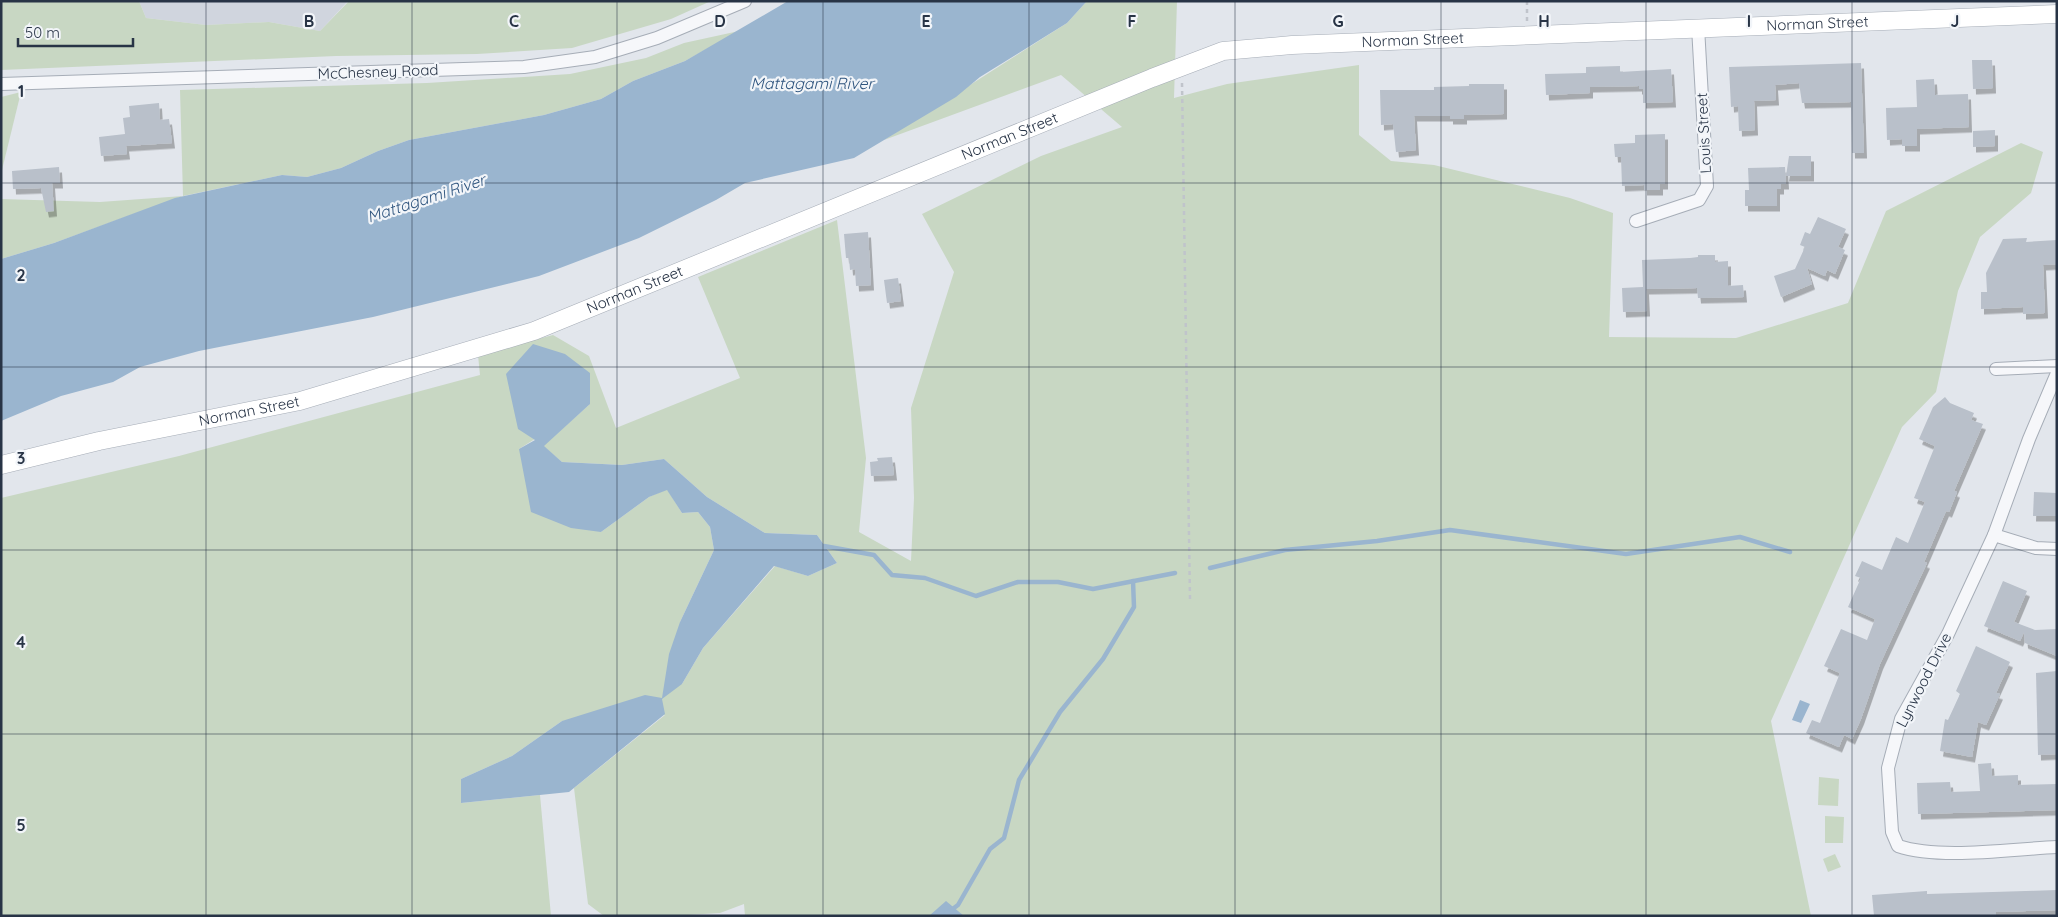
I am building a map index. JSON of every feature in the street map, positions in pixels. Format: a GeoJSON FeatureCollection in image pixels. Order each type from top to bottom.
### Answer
{"type":"FeatureCollection","features":[{"type":"Feature","properties":{"kind":"street","name":"McChesney Road"},"geometry":{"type":"LineString","coordinates":[[1,84],[524,67],[595,57],[657,38],[745,1]]}},
{"type":"Feature","properties":{"kind":"street","name":"Norman Street"},"geometry":{"type":"LineString","coordinates":[[1,466],[100,441],[300,400],[534,331],[1182,66],[1223,51],[1282,46],[1698,27],[2057,14]]}},
{"type":"Feature","properties":{"kind":"street","name":"Louis Street"},"geometry":{"type":"LineString","coordinates":[[1636,221],[1699,200],[1707,186],[1698,27]]}},
{"type":"Feature","properties":{"kind":"street"},"geometry":{"type":"LineString","coordinates":[[1996,368],[2057,366]]}},
{"type":"Feature","properties":{"kind":"street","name":"Lynwood Drive"},"geometry":{"type":"LineString","coordinates":[[2057,373],[2029,439],[1994,535],[1948,634],[1901,719],[1888,768],[1892,832],[1898,846],[1913,851],[1940,853],[2057,847]]}},
{"type":"Feature","properties":{"kind":"street"},"geometry":{"type":"LineString","coordinates":[[1994,535],[2036,548],[2057,549]]}},
{"type":"Feature","properties":{"kind":"path"},"geometry":{"type":"LineString","coordinates":[[1182,66],[1190,599]]}},
{"type":"Feature","properties":{"kind":"shaded area"},"geometry":{"type":"Polygon","coordinates":[[[139,1],[348,1],[320,31],[269,22],[206,25],[146,18],[139,1]]]}},
{"type":"Feature","properties":{"kind":"green space"},"geometry":{"type":"Polygon","coordinates":[[[1,1],[139,1],[146,18],[206,25],[269,22],[320,31],[349,1],[711,1],[671,19],[572,48],[477,54],[336,56],[1,70],[1,1]]]}},
{"type":"Feature","properties":{"kind":"green space"},"geometry":{"type":"Polygon","coordinates":[[[1087,1],[1177,1],[1174,98],[1227,84],[1359,65],[1359,135],[1391,161],[1434,165],[1570,198],[1613,213],[1609,337],[1736,338],[1848,303],[1886,211],[2021,143],[2043,152],[2031,193],[1980,237],[1958,291],[1936,392],[1902,427],[1771,721],[1811,916],[745,916],[744,904],[720,913],[672,916],[604,916],[588,904],[574,788],[665,715],[562,721],[512,756],[461,779],[461,803],[540,795],[551,916],[1,916],[1,498],[179,456],[480,375],[478,355],[553,335],[589,356],[616,428],[740,378],[698,277],[837,220],[866,458],[859,532],[911,561],[914,498],[911,408],[954,272],[922,214],[1041,156],[1122,127],[1061,75],[884,140],[1067,23],[1087,1]],[[590,404],[519,449],[601,532],[649,497],[667,489],[682,513],[698,512],[710,527],[714,550],[680,622],[682,684],[703,648],[775,566],[808,576],[837,563],[817,535],[765,533],[707,497],[664,459],[622,465],[562,462],[543,446],[590,404]]]}},
{"type":"Feature","properties":{"kind":"green space"},"geometry":{"type":"Polygon","coordinates":[[[739,31],[685,61],[633,81],[601,99],[544,115],[409,140],[378,151],[341,168],[307,177],[282,175],[183,196],[180,90],[427,83],[570,74],[646,58],[684,43],[739,31]]]}},
{"type":"Feature","properties":{"kind":"green space"},"geometry":{"type":"Polygon","coordinates":[[[21,92],[1,174],[1,97],[21,92]]]}},
{"type":"Feature","properties":{"kind":"green space"},"geometry":{"type":"Polygon","coordinates":[[[183,196],[54,243],[1,259],[1,199],[100,202],[183,196]]]}},
{"type":"Feature","properties":{"kind":"green space"},"geometry":{"type":"Polygon","coordinates":[[[1819,777],[1839,779],[1838,806],[1818,805],[1819,777]]]}},
{"type":"Feature","properties":{"kind":"green space"},"geometry":{"type":"Polygon","coordinates":[[[1825,816],[1844,817],[1843,843],[1825,843],[1825,816]]]}},
{"type":"Feature","properties":{"kind":"green space"},"geometry":{"type":"Polygon","coordinates":[[[1835,854],[1841,867],[1828,872],[1823,859],[1835,854]]]}},
{"type":"Feature","properties":{"kind":"water","name":"Mattagami River"},"geometry":{"type":"Polygon","coordinates":[[[788,1],[1087,1],[1067,23],[980,77],[956,97],[854,158],[745,183],[716,200],[639,238],[539,276],[373,317],[199,351],[140,367],[113,382],[61,396],[1,421],[1,259],[54,243],[175,198],[282,175],[307,177],[341,168],[378,151],[409,140],[544,115],[601,99],[633,81],[685,61],[788,1]]]}},
{"type":"Feature","properties":{"kind":"water"},"geometry":{"type":"Polygon","coordinates":[[[533,344],[565,354],[590,373],[590,404],[544,446],[562,462],[622,465],[664,459],[707,497],[765,533],[817,535],[837,563],[808,576],[774,566],[703,648],[682,684],[662,699],[665,714],[569,792],[461,803],[461,779],[512,756],[562,721],[645,695],[662,698],[669,654],[680,622],[714,550],[710,527],[698,512],[682,513],[667,490],[649,497],[601,532],[571,528],[531,512],[519,449],[535,440],[518,429],[506,374],[533,344]]]}},
{"type":"Feature","properties":{"kind":"water"},"geometry":{"type":"Polygon","coordinates":[[[1800,700],[1810,704],[1801,723],[1792,720],[1800,700]]]}},
{"type":"Feature","properties":{"kind":"water"},"geometry":{"type":"Polygon","coordinates":[[[946,901],[964,916],[929,916],[946,901]]]}},
{"type":"Feature","properties":{"kind":"building"},"geometry":{"type":"Polygon","coordinates":[[[1972,60],[1992,60],[1993,88],[1973,89],[1972,60]]]}},
{"type":"Feature","properties":{"kind":"building"},"geometry":{"type":"Polygon","coordinates":[[[1861,63],[1864,153],[1852,153],[1851,102],[1802,103],[1799,83],[1775,85],[1776,100],[1754,101],[1755,130],[1739,131],[1738,106],[1731,107],[1729,67],[1861,63]]]}},
{"type":"Feature","properties":{"kind":"building"},"geometry":{"type":"Polygon","coordinates":[[[1620,66],[1620,72],[1671,69],[1673,102],[1643,103],[1643,89],[1639,89],[1639,86],[1590,87],[1590,93],[1546,95],[1545,74],[1586,73],[1586,67],[1620,66]]]}},
{"type":"Feature","properties":{"kind":"building"},"geometry":{"type":"Polygon","coordinates":[[[1934,79],[1935,95],[1968,94],[1969,127],[1917,129],[1917,146],[1902,146],[1902,139],[1887,140],[1886,108],[1917,107],[1916,80],[1934,79]]]}},
{"type":"Feature","properties":{"kind":"building"},"geometry":{"type":"Polygon","coordinates":[[[1469,84],[1504,84],[1504,114],[1464,115],[1464,119],[1450,119],[1450,116],[1414,116],[1416,150],[1396,152],[1393,124],[1381,125],[1380,90],[1434,90],[1434,87],[1469,86],[1469,84]]]}},
{"type":"Feature","properties":{"kind":"building"},"geometry":{"type":"Polygon","coordinates":[[[159,103],[160,120],[169,119],[172,143],[126,146],[127,154],[101,156],[99,137],[125,134],[123,118],[130,117],[129,106],[159,103]]]}},
{"type":"Feature","properties":{"kind":"building"},"geometry":{"type":"Polygon","coordinates":[[[1995,130],[1995,146],[1973,147],[1973,131],[1995,130]]]}},
{"type":"Feature","properties":{"kind":"building"},"geometry":{"type":"Polygon","coordinates":[[[1665,134],[1665,184],[1660,184],[1660,190],[1644,190],[1644,185],[1622,186],[1621,157],[1615,157],[1614,144],[1635,143],[1635,135],[1665,134]]]}},
{"type":"Feature","properties":{"kind":"building"},"geometry":{"type":"Polygon","coordinates":[[[1789,156],[1811,156],[1811,176],[1786,176],[1789,156]]]}},
{"type":"Feature","properties":{"kind":"building"},"geometry":{"type":"Polygon","coordinates":[[[59,167],[60,183],[52,183],[54,211],[46,212],[41,188],[13,189],[12,171],[59,167]]]}},
{"type":"Feature","properties":{"kind":"building"},"geometry":{"type":"Polygon","coordinates":[[[1785,167],[1786,184],[1781,184],[1781,189],[1777,189],[1777,206],[1745,206],[1745,190],[1749,190],[1748,168],[1785,167]]]}},
{"type":"Feature","properties":{"kind":"building"},"geometry":{"type":"Polygon","coordinates":[[[1818,217],[1846,229],[1838,247],[1845,250],[1835,274],[1827,270],[1825,276],[1807,268],[1812,284],[1781,297],[1774,276],[1795,269],[1805,247],[1800,245],[1805,232],[1810,234],[1818,217]]]}},
{"type":"Feature","properties":{"kind":"building"},"geometry":{"type":"Polygon","coordinates":[[[868,232],[871,285],[856,286],[855,269],[850,270],[849,258],[846,258],[844,234],[868,232]]]}},
{"type":"Feature","properties":{"kind":"building"},"geometry":{"type":"Polygon","coordinates":[[[2027,238],[2026,242],[2057,240],[2057,264],[2043,265],[2045,313],[2023,314],[2023,307],[1981,309],[1981,292],[1987,292],[1986,273],[2003,239],[2027,238]]]}},
{"type":"Feature","properties":{"kind":"building"},"geometry":{"type":"Polygon","coordinates":[[[1698,255],[1715,255],[1715,262],[1728,261],[1728,286],[1743,285],[1744,297],[1698,298],[1697,288],[1646,289],[1647,311],[1623,312],[1622,288],[1643,287],[1642,260],[1690,258],[1698,257],[1698,255]]]}},
{"type":"Feature","properties":{"kind":"building"},"geometry":{"type":"Polygon","coordinates":[[[898,278],[901,301],[887,303],[884,280],[898,278]]]}},
{"type":"Feature","properties":{"kind":"building"},"geometry":{"type":"Polygon","coordinates":[[[1945,397],[1950,403],[1974,413],[1971,420],[1983,424],[1954,491],[1957,492],[1949,512],[1946,511],[1924,562],[1927,563],[1880,664],[1861,719],[1852,739],[1844,735],[1839,747],[1806,733],[1812,720],[1820,723],[1840,673],[1824,666],[1841,629],[1867,640],[1875,619],[1848,607],[1861,578],[1855,576],[1862,561],[1882,570],[1896,537],[1908,543],[1925,502],[1914,498],[1935,446],[1919,439],[1933,407],[1945,397]]]}},
{"type":"Feature","properties":{"kind":"building"},"geometry":{"type":"Polygon","coordinates":[[[892,457],[894,475],[871,476],[870,462],[878,461],[877,458],[892,457]]]}},
{"type":"Feature","properties":{"kind":"building"},"geometry":{"type":"Polygon","coordinates":[[[2034,492],[2057,493],[2057,516],[2033,516],[2034,492]]]}},
{"type":"Feature","properties":{"kind":"building"},"geometry":{"type":"Polygon","coordinates":[[[2003,581],[2027,591],[2014,622],[2035,630],[2057,629],[2057,656],[2025,643],[2024,632],[2020,641],[1984,626],[2003,581]]]}},
{"type":"Feature","properties":{"kind":"building"},"geometry":{"type":"Polygon","coordinates":[[[1976,646],[2010,662],[1996,693],[2000,694],[1986,725],[1978,722],[1972,757],[1940,751],[1945,719],[1948,720],[1960,694],[1956,691],[1976,646]]]}},
{"type":"Feature","properties":{"kind":"building"},"geometry":{"type":"Polygon","coordinates":[[[2057,671],[2057,754],[2038,755],[2036,673],[2057,671]]]}},
{"type":"Feature","properties":{"kind":"building"},"geometry":{"type":"Polygon","coordinates":[[[1991,763],[1992,776],[2018,775],[2018,785],[2057,784],[2057,810],[1918,814],[1917,783],[1950,782],[1951,792],[1980,791],[1978,764],[1991,763]]]}},
{"type":"Feature","properties":{"kind":"building"},"geometry":{"type":"Polygon","coordinates":[[[2057,890],[2057,910],[1996,912],[1996,916],[1874,916],[1872,895],[1927,891],[1927,894],[2057,890]]]}},
{"type":"Feature","properties":{"kind":"waterway"},"geometry":{"type":"LineString","coordinates":[[1210,568],[1285,550],[1377,541],[1450,530],[1626,554],[1740,537],[1790,552]]}},
{"type":"Feature","properties":{"kind":"waterway"},"geometry":{"type":"LineString","coordinates":[[824,546],[874,555],[892,575],[925,578],[976,596],[1018,582],[1058,582],[1093,589],[1175,573]]}},
{"type":"Feature","properties":{"kind":"waterway"},"geometry":{"type":"LineString","coordinates":[[943,916],[958,905],[990,849],[1004,838],[1019,780],[1060,712],[1103,659],[1134,607],[1133,581]]}}]}
